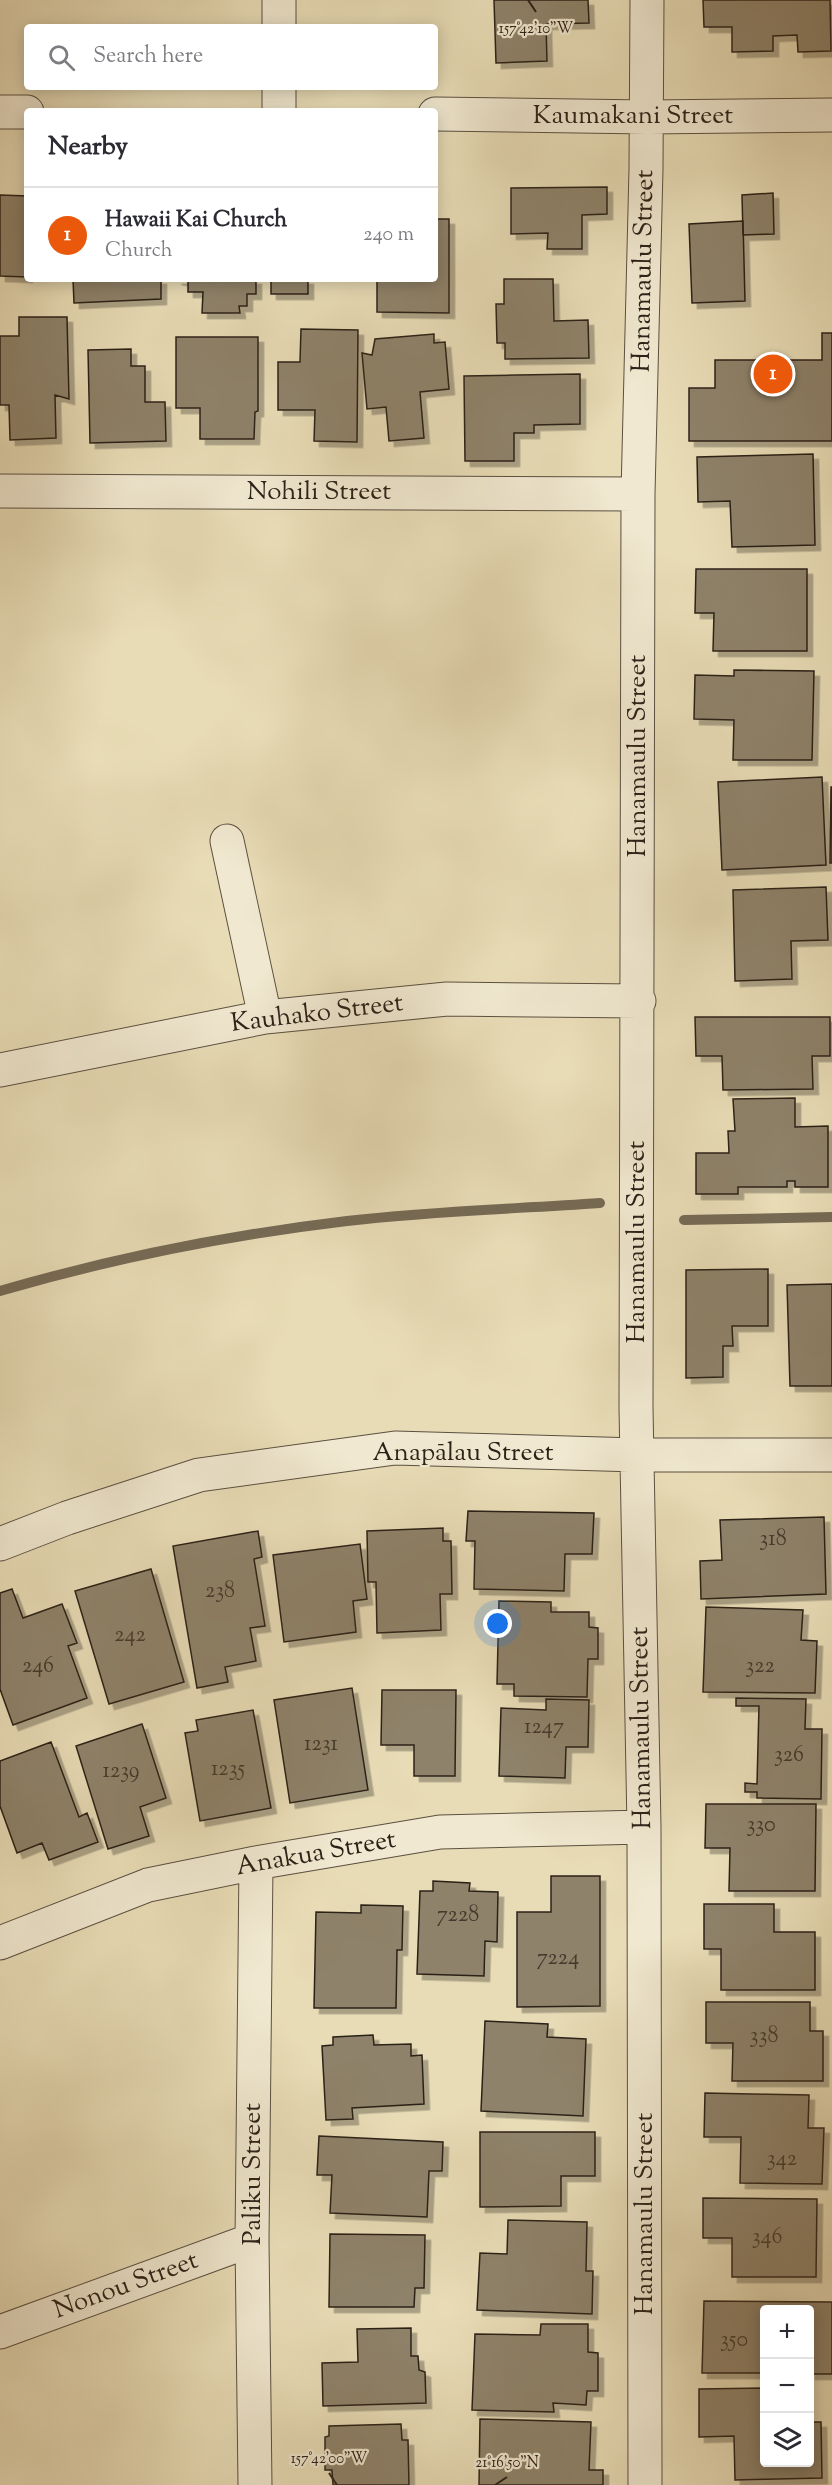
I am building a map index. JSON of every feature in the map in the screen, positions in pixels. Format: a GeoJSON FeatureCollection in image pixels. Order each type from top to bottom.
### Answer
{"type":"FeatureCollection","features":[{"type":"Feature","properties":{"kind":"street"},"geometry":{"type":"LineString","coordinates":[[279,0],[279,24]]}},
{"type":"Feature","properties":{"kind":"street","name":"Hanamaulu Street"},"geometry":{"type":"LineString","coordinates":[[645,2485],[644,1827],[637,1455],[638,494],[647,117],[647,0]]}},
{"type":"Feature","properties":{"kind":"street"},"geometry":{"type":"LineString","coordinates":[[279,90],[279,108]]}},
{"type":"Feature","properties":{"kind":"street"},"geometry":{"type":"LineString","coordinates":[[0,112],[24,112]]}},
{"type":"Feature","properties":{"kind":"street","name":"Kaumakani Street"},"geometry":{"type":"LineString","coordinates":[[438,114],[647,117],[832,115]]}},
{"type":"Feature","properties":{"kind":"street","name":"Nohili Street"},"geometry":{"type":"LineString","coordinates":[[0,491],[638,494]]}},
{"type":"Feature","properties":{"kind":"street"},"geometry":{"type":"LineString","coordinates":[[227,841],[265,1017]]}},
{"type":"Feature","properties":{"kind":"street","name":"Kauhako Street"},"geometry":{"type":"LineString","coordinates":[[0,1070],[265,1017],[447,999],[639,1000]]}},
{"type":"Feature","properties":{"kind":"street","name":"Anapālau Street"},"geometry":{"type":"LineString","coordinates":[[0,1544],[67,1518],[199,1475],[395,1448],[637,1455],[832,1455]]}},
{"type":"Feature","properties":{"kind":"street","name":"Anakua Street"},"geometry":{"type":"LineString","coordinates":[[0,1943],[148,1885],[256,1863],[440,1832],[644,1827]]}},
{"type":"Feature","properties":{"kind":"street","name":"Paliku Street"},"geometry":{"type":"LineString","coordinates":[[255,2485],[252,2240],[256,1863]]}},
{"type":"Feature","properties":{"kind":"street","name":"Nonou Street"},"geometry":{"type":"LineString","coordinates":[[0,2332],[252,2240]]}},
{"type":"Feature","properties":{"kind":"building"},"geometry":{"type":"Polygon","coordinates":[[[494,0],[588,0],[589,23],[546,24],[547,61],[496,63],[494,0]]]}},
{"type":"Feature","properties":{"kind":"building"},"geometry":{"type":"Polygon","coordinates":[[[703,0],[830,0],[831,51],[798,52],[797,35],[773,36],[773,51],[732,52],[732,27],[704,27],[703,0]]]}},
{"type":"Feature","properties":{"kind":"building"},"geometry":{"type":"Polygon","coordinates":[[[607,187],[607,214],[582,215],[582,249],[547,249],[548,233],[511,234],[511,188],[607,187]]]}},
{"type":"Feature","properties":{"kind":"building"},"geometry":{"type":"Polygon","coordinates":[[[773,193],[774,234],[743,235],[742,195],[773,193]]]}},
{"type":"Feature","properties":{"kind":"building"},"geometry":{"type":"Polygon","coordinates":[[[0,195],[24,196],[24,277],[0,276],[0,195]]]}},
{"type":"Feature","properties":{"kind":"building"},"geometry":{"type":"Polygon","coordinates":[[[438,219],[449,219],[449,313],[377,312],[377,282],[438,282],[438,219]]]}},
{"type":"Feature","properties":{"kind":"building"},"geometry":{"type":"Polygon","coordinates":[[[743,221],[745,301],[692,303],[689,224],[743,221]]]}},
{"type":"Feature","properties":{"kind":"building"},"geometry":{"type":"Polygon","coordinates":[[[504,279],[553,279],[554,321],[588,320],[589,358],[505,359],[505,343],[497,343],[496,304],[504,304],[504,279]]]}},
{"type":"Feature","properties":{"kind":"building"},"geometry":{"type":"Polygon","coordinates":[[[73,282],[161,282],[161,299],[74,303],[73,282]]]}},
{"type":"Feature","properties":{"kind":"building"},"geometry":{"type":"Polygon","coordinates":[[[188,282],[256,282],[256,294],[247,294],[247,306],[239,306],[240,313],[202,313],[203,292],[188,292],[188,282]]]}},
{"type":"Feature","properties":{"kind":"building"},"geometry":{"type":"Polygon","coordinates":[[[271,282],[308,282],[308,294],[271,294],[271,282]]]}},
{"type":"Feature","properties":{"kind":"building"},"geometry":{"type":"Polygon","coordinates":[[[19,317],[67,317],[69,399],[55,395],[56,438],[10,440],[9,405],[0,405],[0,336],[19,336],[19,317]]]}},
{"type":"Feature","properties":{"kind":"building"},"geometry":{"type":"Polygon","coordinates":[[[301,329],[358,330],[357,442],[314,441],[315,410],[278,410],[278,362],[300,362],[301,329]]]}},
{"type":"Feature","properties":{"kind":"building"},"geometry":{"type":"Polygon","coordinates":[[[822,333],[832,333],[832,441],[689,441],[689,388],[715,388],[715,360],[822,360],[822,333]]]}},
{"type":"Feature","properties":{"kind":"building"},"geometry":{"type":"Polygon","coordinates":[[[434,334],[434,343],[445,342],[449,389],[420,392],[424,438],[389,441],[386,407],[367,409],[362,353],[372,355],[375,339],[434,334]]]}},
{"type":"Feature","properties":{"kind":"building"},"geometry":{"type":"Polygon","coordinates":[[[176,337],[258,337],[258,411],[255,412],[254,439],[200,439],[200,408],[176,408],[176,337]]]}},
{"type":"Feature","properties":{"kind":"building"},"geometry":{"type":"Polygon","coordinates":[[[131,349],[131,366],[145,366],[145,402],[165,402],[166,441],[90,443],[88,350],[131,349]]]}},
{"type":"Feature","properties":{"kind":"building"},"geometry":{"type":"Polygon","coordinates":[[[580,374],[580,424],[534,425],[534,433],[514,433],[514,461],[465,461],[464,376],[580,374]]]}},
{"type":"Feature","properties":{"kind":"building"},"geometry":{"type":"Polygon","coordinates":[[[813,454],[815,545],[732,547],[730,501],[698,502],[697,457],[813,454]]]}},
{"type":"Feature","properties":{"kind":"building"},"geometry":{"type":"Polygon","coordinates":[[[696,569],[807,569],[807,651],[713,651],[714,613],[695,613],[696,569]]]}},
{"type":"Feature","properties":{"kind":"building"},"geometry":{"type":"Polygon","coordinates":[[[734,670],[814,671],[812,760],[733,760],[734,720],[694,719],[695,675],[734,676],[734,670]]]}},
{"type":"Feature","properties":{"kind":"building"},"geometry":{"type":"Polygon","coordinates":[[[822,777],[826,865],[722,870],[718,782],[822,777]]]}},
{"type":"Feature","properties":{"kind":"building"},"geometry":{"type":"Polygon","coordinates":[[[831,787],[832,863],[830,863],[831,787]]]}},
{"type":"Feature","properties":{"kind":"building"},"geometry":{"type":"Polygon","coordinates":[[[826,887],[828,940],[791,941],[792,979],[735,981],[733,890],[826,887]]]}},
{"type":"Feature","properties":{"kind":"building"},"geometry":{"type":"Polygon","coordinates":[[[695,1017],[830,1017],[830,1056],[812,1056],[813,1089],[723,1090],[722,1056],[696,1056],[695,1017]]]}},
{"type":"Feature","properties":{"kind":"building"},"geometry":{"type":"Polygon","coordinates":[[[795,1098],[795,1127],[828,1126],[828,1187],[795,1187],[795,1181],[787,1181],[787,1187],[738,1187],[738,1194],[696,1194],[696,1153],[729,1153],[728,1131],[735,1131],[733,1099],[795,1098]]]}},
{"type":"Feature","properties":{"kind":"building"},"geometry":{"type":"Polygon","coordinates":[[[768,1269],[768,1326],[732,1326],[733,1346],[723,1346],[723,1377],[686,1378],[686,1270],[768,1269]]]}},
{"type":"Feature","properties":{"kind":"building"},"geometry":{"type":"Polygon","coordinates":[[[832,1284],[832,1386],[790,1386],[787,1285],[832,1284]]]}},
{"type":"Feature","properties":{"kind":"building"},"geometry":{"type":"Polygon","coordinates":[[[468,1511],[594,1513],[592,1554],[565,1554],[564,1591],[474,1589],[475,1541],[466,1541],[468,1511]]]}},
{"type":"Feature","properties":{"kind":"building"},"geometry":{"type":"Polygon","coordinates":[[[824,1517],[826,1594],[701,1599],[700,1561],[722,1560],[720,1520],[824,1517]]]}},
{"type":"Feature","properties":{"kind":"building"},"geometry":{"type":"Polygon","coordinates":[[[443,1528],[443,1541],[451,1541],[452,1594],[440,1594],[441,1630],[377,1633],[376,1582],[368,1582],[367,1531],[443,1528]]]}},
{"type":"Feature","properties":{"kind":"building"},"geometry":{"type":"Polygon","coordinates":[[[258,1531],[262,1557],[254,1559],[265,1626],[250,1628],[256,1661],[225,1667],[228,1682],[197,1688],[173,1546],[258,1531]]]}},
{"type":"Feature","properties":{"kind":"building"},"geometry":{"type":"Polygon","coordinates":[[[360,1544],[367,1599],[353,1601],[356,1632],[284,1642],[273,1555],[360,1544]]]}},
{"type":"Feature","properties":{"kind":"building"},"geometry":{"type":"Polygon","coordinates":[[[151,1569],[184,1682],[109,1704],[75,1591],[151,1569]]]}},
{"type":"Feature","properties":{"kind":"building"},"geometry":{"type":"Polygon","coordinates":[[[12,1589],[23,1618],[62,1604],[77,1643],[68,1646],[87,1698],[13,1725],[0,1689],[0,1593],[12,1589]]]}},
{"type":"Feature","properties":{"kind":"building"},"geometry":{"type":"Polygon","coordinates":[[[499,1601],[551,1602],[551,1612],[589,1612],[589,1627],[598,1628],[598,1659],[588,1659],[587,1697],[514,1696],[514,1684],[497,1684],[499,1601]]]}},
{"type":"Feature","properties":{"kind":"building"},"geometry":{"type":"Polygon","coordinates":[[[706,1607],[803,1610],[801,1640],[817,1641],[815,1693],[703,1692],[706,1607]]]}},
{"type":"Feature","properties":{"kind":"building"},"geometry":{"type":"Polygon","coordinates":[[[352,1688],[368,1790],[290,1803],[274,1700],[352,1688]]]}},
{"type":"Feature","properties":{"kind":"building"},"geometry":{"type":"Polygon","coordinates":[[[382,1690],[456,1690],[455,1776],[414,1776],[414,1745],[381,1745],[382,1690]]]}},
{"type":"Feature","properties":{"kind":"building"},"geometry":{"type":"Polygon","coordinates":[[[736,1698],[806,1699],[805,1729],[822,1729],[821,1799],[757,1798],[757,1792],[745,1792],[745,1783],[757,1784],[759,1706],[736,1706],[736,1698]]]}},
{"type":"Feature","properties":{"kind":"building"},"geometry":{"type":"Polygon","coordinates":[[[546,1699],[589,1700],[588,1747],[566,1747],[565,1778],[499,1776],[501,1708],[546,1710],[546,1699]]]}},
{"type":"Feature","properties":{"kind":"building"},"geometry":{"type":"Polygon","coordinates":[[[253,1710],[271,1808],[200,1821],[185,1733],[198,1731],[196,1720],[253,1710]]]}},
{"type":"Feature","properties":{"kind":"building"},"geometry":{"type":"Polygon","coordinates":[[[142,1724],[166,1798],[140,1807],[149,1836],[108,1849],[76,1746],[142,1724]]]}},
{"type":"Feature","properties":{"kind":"building"},"geometry":{"type":"Polygon","coordinates":[[[51,1742],[79,1817],[87,1813],[98,1842],[49,1860],[42,1843],[17,1853],[0,1806],[0,1761],[51,1742]]]}},
{"type":"Feature","properties":{"kind":"building"},"geometry":{"type":"Polygon","coordinates":[[[706,1804],[816,1804],[815,1891],[729,1891],[730,1848],[705,1848],[706,1804]]]}},
{"type":"Feature","properties":{"kind":"building"},"geometry":{"type":"Polygon","coordinates":[[[551,1876],[600,1876],[600,2006],[517,2007],[517,1912],[551,1912],[551,1876]]]}},
{"type":"Feature","properties":{"kind":"building"},"geometry":{"type":"Polygon","coordinates":[[[433,1881],[470,1883],[469,1891],[498,1892],[497,1942],[485,1941],[484,1976],[417,1974],[420,1891],[433,1891],[433,1881]]]}},
{"type":"Feature","properties":{"kind":"building"},"geometry":{"type":"Polygon","coordinates":[[[704,1904],[774,1904],[774,1932],[815,1932],[815,1990],[721,1990],[721,1949],[704,1949],[704,1904]]]}},
{"type":"Feature","properties":{"kind":"building"},"geometry":{"type":"Polygon","coordinates":[[[361,1905],[403,1906],[402,1950],[397,1950],[396,2008],[314,2008],[316,1912],[361,1913],[361,1905]]]}},
{"type":"Feature","properties":{"kind":"building"},"geometry":{"type":"Polygon","coordinates":[[[706,2002],[810,2002],[810,2031],[823,2031],[823,2081],[732,2081],[733,2043],[706,2043],[706,2002]]]}},
{"type":"Feature","properties":{"kind":"building"},"geometry":{"type":"Polygon","coordinates":[[[485,2021],[548,2024],[547,2037],[586,2039],[583,2116],[481,2111],[485,2021]]]}},
{"type":"Feature","properties":{"kind":"building"},"geometry":{"type":"Polygon","coordinates":[[[373,2035],[374,2045],[411,2044],[411,2056],[422,2055],[424,2104],[352,2108],[353,2119],[326,2120],[322,2046],[333,2045],[333,2037],[373,2035]]]}},
{"type":"Feature","properties":{"kind":"building"},"geometry":{"type":"Polygon","coordinates":[[[705,2093],[809,2095],[808,2128],[824,2128],[822,2184],[740,2183],[741,2137],[704,2137],[705,2093]]]}},
{"type":"Feature","properties":{"kind":"building"},"geometry":{"type":"Polygon","coordinates":[[[480,2132],[595,2132],[595,2176],[561,2176],[561,2206],[480,2207],[480,2132]]]}},
{"type":"Feature","properties":{"kind":"building"},"geometry":{"type":"Polygon","coordinates":[[[319,2136],[443,2142],[442,2171],[429,2171],[427,2217],[330,2213],[332,2175],[317,2175],[319,2136]]]}},
{"type":"Feature","properties":{"kind":"building"},"geometry":{"type":"Polygon","coordinates":[[[703,2198],[817,2199],[816,2277],[732,2277],[732,2238],[703,2238],[703,2198]]]}},
{"type":"Feature","properties":{"kind":"building"},"geometry":{"type":"Polygon","coordinates":[[[508,2220],[587,2222],[586,2271],[593,2271],[592,2314],[477,2310],[480,2253],[507,2254],[508,2220]]]}},
{"type":"Feature","properties":{"kind":"building"},"geometry":{"type":"Polygon","coordinates":[[[330,2234],[425,2235],[424,2288],[415,2288],[414,2307],[329,2307],[330,2234]]]}},
{"type":"Feature","properties":{"kind":"building"},"geometry":{"type":"Polygon","coordinates":[[[704,2301],[832,2302],[832,2374],[814,2374],[814,2305],[760,2305],[760,2373],[702,2373],[704,2301]]]}},
{"type":"Feature","properties":{"kind":"building"},"geometry":{"type":"Polygon","coordinates":[[[541,2324],[588,2324],[588,2352],[598,2353],[598,2391],[587,2391],[586,2405],[553,2403],[554,2412],[472,2410],[475,2334],[540,2335],[541,2324]]]}},
{"type":"Feature","properties":{"kind":"building"},"geometry":{"type":"Polygon","coordinates":[[[411,2328],[411,2356],[418,2356],[419,2370],[425,2372],[426,2403],[323,2406],[322,2363],[358,2362],[357,2329],[411,2328]]]}},
{"type":"Feature","properties":{"kind":"building"},"geometry":{"type":"Polygon","coordinates":[[[760,2388],[760,2467],[814,2467],[814,2422],[821,2422],[822,2478],[735,2480],[734,2436],[699,2437],[699,2389],[760,2388]]]}},
{"type":"Feature","properties":{"kind":"building"},"geometry":{"type":"Polygon","coordinates":[[[480,2419],[591,2422],[589,2470],[603,2470],[603,2485],[479,2485],[480,2419]]]}},
{"type":"Feature","properties":{"kind":"building"},"geometry":{"type":"Polygon","coordinates":[[[401,2424],[402,2440],[408,2440],[409,2485],[333,2485],[332,2470],[325,2470],[325,2437],[329,2436],[329,2426],[401,2424]]]}},
{"type":"Feature","properties":{"kind":"waterway"},"geometry":{"type":"LineString","coordinates":[[0,1291],[128,1258],[303,1227],[410,1215],[600,1203]]}},
{"type":"Feature","properties":{"kind":"waterway"},"geometry":{"type":"LineString","coordinates":[[684,1220],[832,1217]]}},
{"type":"Feature","properties":{"kind":"place","name":"Hawaii Kai Church"},"geometry":{"type":"Point","coordinates":[773,374]}}]}
